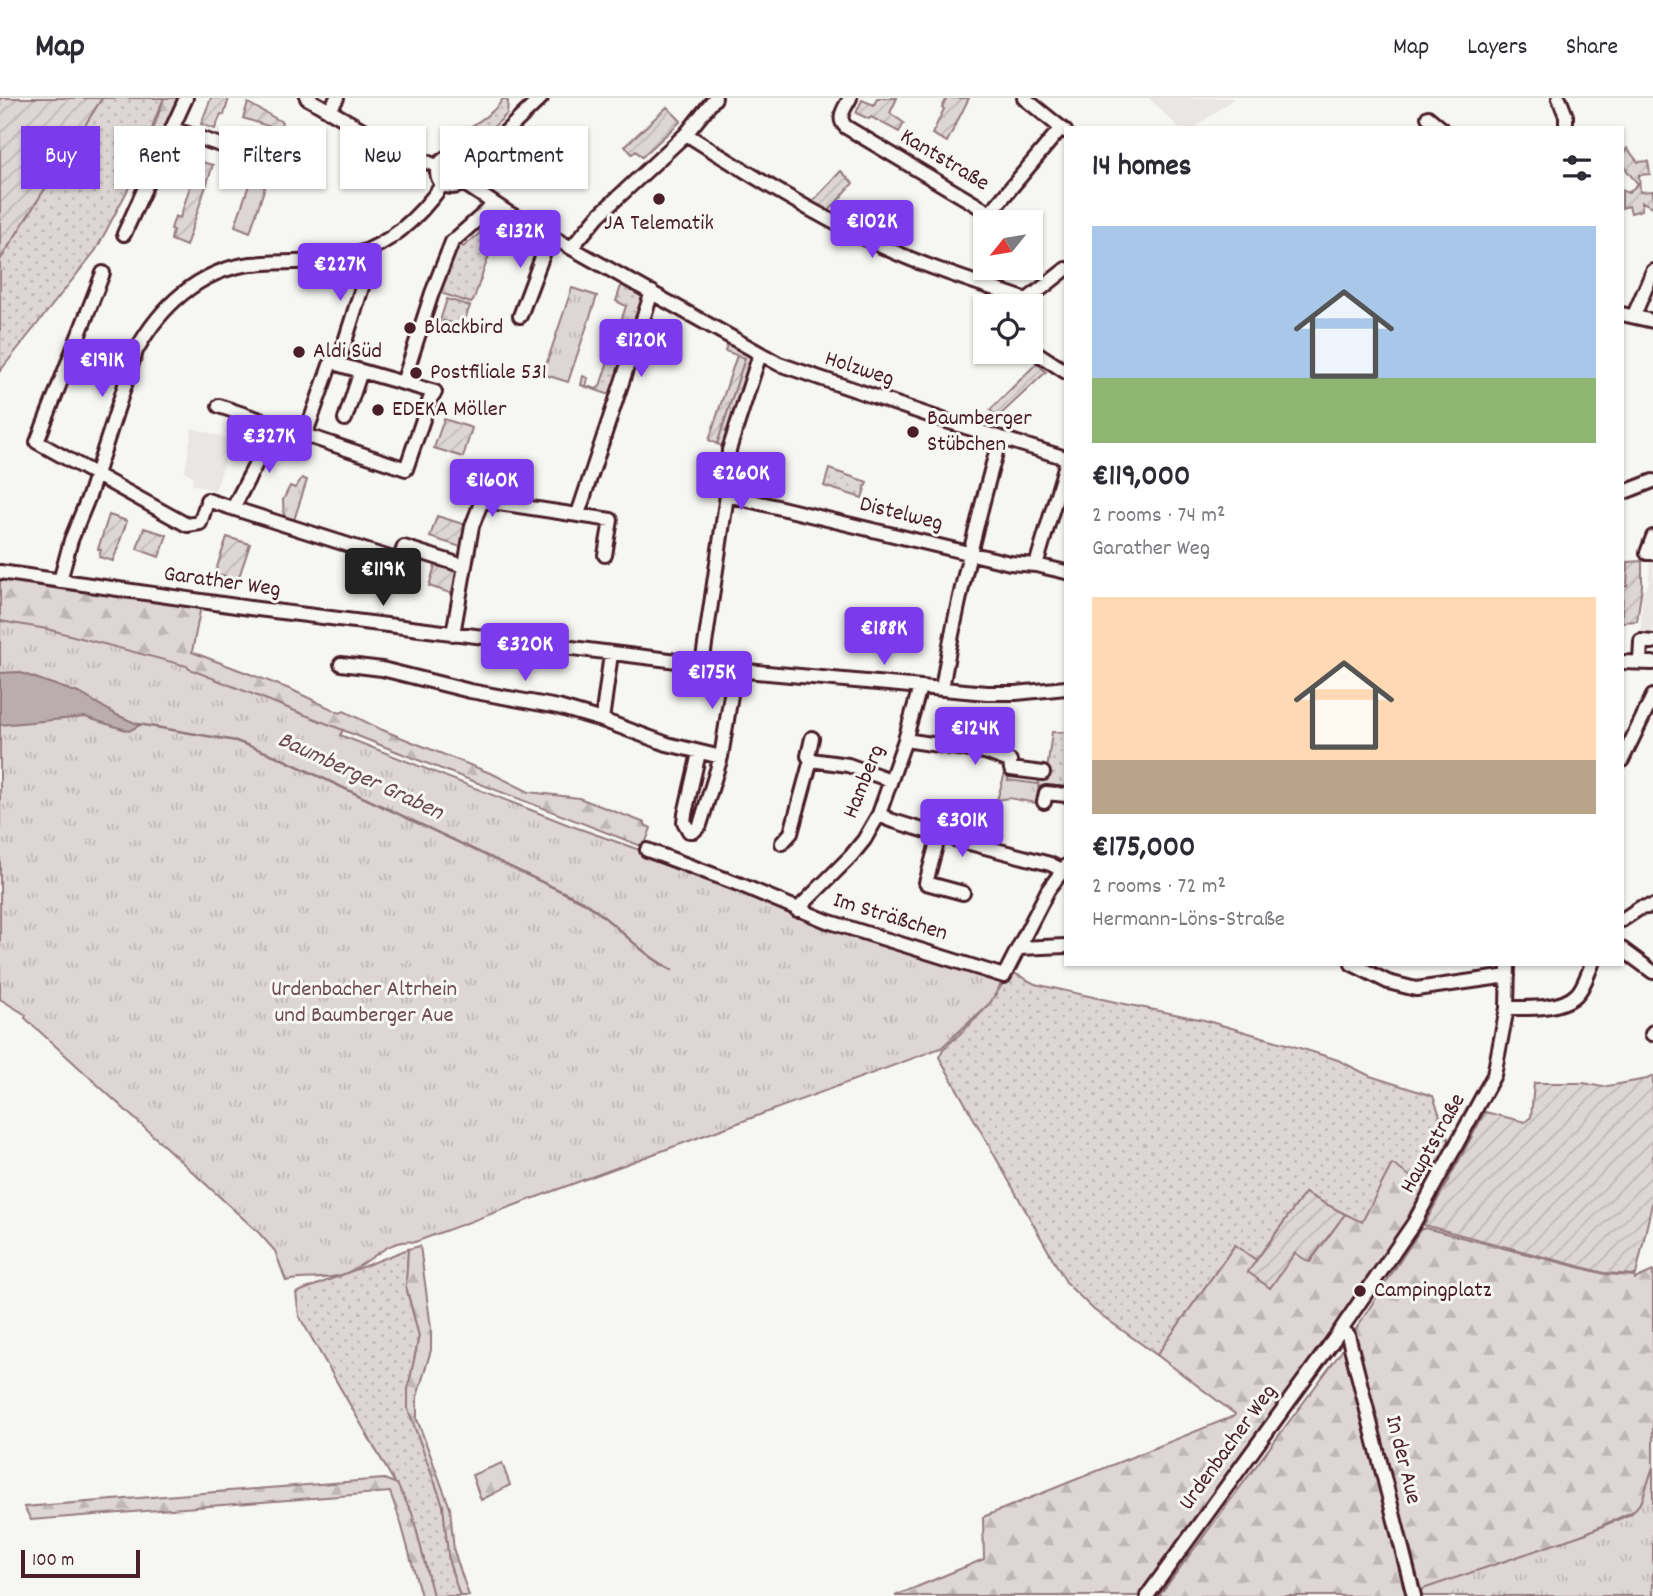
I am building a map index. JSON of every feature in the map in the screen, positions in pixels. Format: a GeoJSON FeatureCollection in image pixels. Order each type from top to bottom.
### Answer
{"type":"FeatureCollection","features":[{"type":"Feature","properties":{"kind":"street"},"geometry":{"type":"LineString","coordinates":[[174,126],[186,98]]}},
{"type":"Feature","properties":{"kind":"street"},"geometry":{"type":"LineString","coordinates":[[307,98],[400,151],[439,167],[440,179]]}},
{"type":"Feature","properties":{"kind":"street"},"geometry":{"type":"LineString","coordinates":[[329,111],[337,98]]}},
{"type":"Feature","properties":{"kind":"street"},"geometry":{"type":"LineString","coordinates":[[511,126],[541,98]]}},
{"type":"Feature","properties":{"kind":"street"},"geometry":{"type":"LineString","coordinates":[[572,247],[599,215],[685,134],[715,98]]}},
{"type":"Feature","properties":{"kind":"street","name":"Kantstraße"},"geometry":{"type":"LineString","coordinates":[[850,98],[841,123],[990,213],[1064,130]]}},
{"type":"Feature","properties":{"kind":"street"},"geometry":{"type":"LineString","coordinates":[[1024,98],[1064,130]]}},
{"type":"Feature","properties":{"kind":"street"},"geometry":{"type":"LineString","coordinates":[[1559,98],[1566,116],[1566,126]]}},
{"type":"Feature","properties":{"kind":"street"},"geometry":{"type":"LineString","coordinates":[[1428,117],[1439,126]]}},
{"type":"Feature","properties":{"kind":"street"},"geometry":{"type":"LineString","coordinates":[[685,134],[767,185],[883,247],[1001,294]]}},
{"type":"Feature","properties":{"kind":"street"},"geometry":{"type":"LineString","coordinates":[[60,581],[136,351],[148,329],[170,303],[197,283],[231,268],[248,264],[339,258],[358,253],[380,243],[405,226],[440,188]]}},
{"type":"Feature","properties":{"kind":"street"},"geometry":{"type":"LineString","coordinates":[[124,234],[145,189]]}},
{"type":"Feature","properties":{"kind":"street","name":"Holzweg"},"geometry":{"type":"LineString","coordinates":[[472,189],[760,354],[814,377],[1064,457]]}},
{"type":"Feature","properties":{"kind":"street"},"geometry":{"type":"LineString","coordinates":[[403,383],[431,291],[452,242],[488,210],[492,203]]}},
{"type":"Feature","properties":{"kind":"street"},"geometry":{"type":"LineString","coordinates":[[520,316],[550,236]]}},
{"type":"Feature","properties":{"kind":"street"},"geometry":{"type":"LineString","coordinates":[[305,436],[330,365],[342,351],[364,281],[365,272],[358,253]]}},
{"type":"Feature","properties":{"kind":"street"},"geometry":{"type":"LineString","coordinates":[[1035,294],[1064,271]]}},
{"type":"Feature","properties":{"kind":"street"},"geometry":{"type":"LineString","coordinates":[[1653,271],[1628,314],[1653,321]]}},
{"type":"Feature","properties":{"kind":"street"},"geometry":{"type":"LineString","coordinates":[[103,273],[37,442],[187,525],[200,523],[206,504],[233,508],[399,561],[404,547],[464,566]]}},
{"type":"Feature","properties":{"kind":"street"},"geometry":{"type":"LineString","coordinates":[[578,514],[652,292]]}},
{"type":"Feature","properties":{"kind":"street"},"geometry":{"type":"LineString","coordinates":[[702,665],[727,495],[729,450],[760,354]]}},
{"type":"Feature","properties":{"kind":"street"},"geometry":{"type":"LineString","coordinates":[[1043,357],[1064,371]]}},
{"type":"Feature","properties":{"kind":"street"},"geometry":{"type":"LineString","coordinates":[[219,406],[406,469],[430,399],[435,392],[340,365]]}},
{"type":"Feature","properties":{"kind":"street"},"geometry":{"type":"LineString","coordinates":[[345,419],[361,371]]}},
{"type":"Feature","properties":{"kind":"street"},"geometry":{"type":"LineString","coordinates":[[233,508],[260,456],[280,427]]}},
{"type":"Feature","properties":{"kind":"street"},"geometry":{"type":"LineString","coordinates":[[942,689],[968,553],[1000,438]]}},
{"type":"Feature","properties":{"kind":"street"},"geometry":{"type":"LineString","coordinates":[[1036,565],[1064,471]]}},
{"type":"Feature","properties":{"kind":"street"},"geometry":{"type":"LineString","coordinates":[[1624,492],[1653,481]]}},
{"type":"Feature","properties":{"kind":"street","name":"Distelweg"},"geometry":{"type":"LineString","coordinates":[[727,495],[1010,563],[1064,572]]}},
{"type":"Feature","properties":{"kind":"street"},"geometry":{"type":"LineString","coordinates":[[453,634],[472,526],[481,503],[485,501],[611,520],[605,555]]}},
{"type":"Feature","properties":{"kind":"street"},"geometry":{"type":"LineString","coordinates":[[1653,537],[1647,553],[1653,553]]}},
{"type":"Feature","properties":{"kind":"street","name":"Garather Weg"},"geometry":{"type":"LineString","coordinates":[[0,572],[735,670],[1016,694],[1064,688]]}},
{"type":"Feature","properties":{"kind":"street"},"geometry":{"type":"LineString","coordinates":[[1624,662],[1647,662],[1641,642],[1653,642]]}},
{"type":"Feature","properties":{"kind":"street"},"geometry":{"type":"LineString","coordinates":[[602,720],[611,654]]}},
{"type":"Feature","properties":{"kind":"street"},"geometry":{"type":"LineString","coordinates":[[341,664],[397,672],[470,691],[558,707],[602,720],[647,738],[721,757]]}},
{"type":"Feature","properties":{"kind":"street"},"geometry":{"type":"LineString","coordinates":[[699,752],[685,814],[685,828],[689,831],[694,831],[701,825],[721,757],[735,670]]}},
{"type":"Feature","properties":{"kind":"street","name":"Hamberg"},"geometry":{"type":"LineString","coordinates":[[797,910],[851,856],[879,814],[920,687]]}},
{"type":"Feature","properties":{"kind":"street"},"geometry":{"type":"LineString","coordinates":[[1624,756],[1653,696]]}},
{"type":"Feature","properties":{"kind":"street"},"geometry":{"type":"LineString","coordinates":[[782,843],[791,832],[811,760],[808,756],[812,738]]}},
{"type":"Feature","properties":{"kind":"street"},"geometry":{"type":"LineString","coordinates":[[905,740],[985,751],[1010,761],[1011,769],[1043,773]]}},
{"type":"Feature","properties":{"kind":"street"},"geometry":{"type":"LineString","coordinates":[[811,760],[848,765],[890,780]]}},
{"type":"Feature","properties":{"kind":"street"},"geometry":{"type":"LineString","coordinates":[[1044,802],[1046,793],[1064,794]]}},
{"type":"Feature","properties":{"kind":"street"},"geometry":{"type":"LineString","coordinates":[[879,814],[939,835],[1064,868]]}},
{"type":"Feature","properties":{"kind":"street"},"geometry":{"type":"LineString","coordinates":[[939,835],[926,883],[963,892]]}},
{"type":"Feature","properties":{"kind":"street","name":"Im Sträßchen"},"geometry":{"type":"LineString","coordinates":[[646,850],[741,885],[797,910],[1004,976],[1048,890],[1064,868]]}},
{"type":"Feature","properties":{"kind":"street"},"geometry":{"type":"LineString","coordinates":[[1624,919],[1640,908],[1653,906]]}},
{"type":"Feature","properties":{"kind":"street"},"geometry":{"type":"LineString","coordinates":[[1030,928],[1032,935],[1043,947]]}},
{"type":"Feature","properties":{"kind":"street"},"geometry":{"type":"LineString","coordinates":[[1019,948],[1064,946]]}},
{"type":"Feature","properties":{"kind":"street"},"geometry":{"type":"LineString","coordinates":[[1624,950],[1653,972]]}},
{"type":"Feature","properties":{"kind":"street"},"geometry":{"type":"LineString","coordinates":[[1356,966],[1388,982],[1416,989],[1508,970]]}},
{"type":"Feature","properties":{"kind":"street"},"geometry":{"type":"LineString","coordinates":[[1507,1008],[1538,1007],[1570,1000],[1578,994],[1591,966]]}},
{"type":"Feature","properties":{"kind":"street","name":"Hauptstraße"},"geometry":{"type":"LineString","coordinates":[[1346,1330],[1404,1240],[1482,1101],[1498,1061],[1507,1008],[1508,970]]}},
{"type":"Feature","properties":{"kind":"street","name":"Urdenbacher Weg"},"geometry":{"type":"LineString","coordinates":[[1147,1596],[1346,1330]]}},
{"type":"Feature","properties":{"kind":"street","name":"In der Aue"},"geometry":{"type":"LineString","coordinates":[[1346,1330],[1414,1596]]}},
{"type":"Feature","properties":{"kind":"shaded area"},"geometry":{"type":"Polygon","coordinates":[[[1149,98],[1235,98],[1197,126],[1177,126],[1149,98]]]}},
{"type":"Feature","properties":{"kind":"shaded area"},"geometry":{"type":"Polygon","coordinates":[[[192,428],[236,441],[234,447],[230,446],[215,491],[192,484],[193,476],[185,472],[192,428]]]}},
{"type":"Feature","properties":{"kind":"shaded area"},"geometry":{"type":"Polygon","coordinates":[[[1650,562],[1653,562],[1653,639],[1641,636],[1642,594],[1649,583],[1650,562]]]}},
{"type":"Feature","properties":{"kind":"shaded area"},"geometry":{"type":"Polygon","coordinates":[[[18,672],[81,694],[140,725],[129,731],[85,717],[0,725],[0,673],[18,672]]]}},
{"type":"Feature","properties":{"kind":"green space"},"geometry":{"type":"Polygon","coordinates":[[[0,98],[102,98],[84,126],[21,126],[21,189],[45,189],[0,260],[0,98]]]}},
{"type":"Feature","properties":{"kind":"green space"},"geometry":{"type":"Polygon","coordinates":[[[102,98],[164,98],[153,126],[114,126],[114,189],[128,189],[96,250],[0,371],[0,260],[45,189],[100,189],[100,126],[84,126],[102,98]]]}},
{"type":"Feature","properties":{"kind":"green space"},"geometry":{"type":"Polygon","coordinates":[[[164,98],[181,98],[167,126],[154,126],[164,98]]]}},
{"type":"Feature","properties":{"kind":"green space"},"geometry":{"type":"Polygon","coordinates":[[[211,98],[229,98],[224,115],[221,114],[215,129],[201,124],[211,98]]]}},
{"type":"Feature","properties":{"kind":"green space"},"geometry":{"type":"Polygon","coordinates":[[[503,98],[508,101],[507,114],[494,126],[472,126],[488,115],[503,98]]]}},
{"type":"Feature","properties":{"kind":"green space"},"geometry":{"type":"Polygon","coordinates":[[[877,98],[897,98],[890,113],[904,123],[899,132],[871,117],[869,119],[856,113],[862,100],[874,105],[877,98]]]}},
{"type":"Feature","properties":{"kind":"green space"},"geometry":{"type":"Polygon","coordinates":[[[947,98],[969,98],[947,142],[932,134],[947,98]]]}},
{"type":"Feature","properties":{"kind":"green space"},"geometry":{"type":"Polygon","coordinates":[[[248,103],[282,122],[281,126],[268,126],[243,118],[248,103]]]}},
{"type":"Feature","properties":{"kind":"green space"},"geometry":{"type":"Polygon","coordinates":[[[667,107],[681,121],[642,157],[636,151],[632,154],[625,146],[667,107]]]}},
{"type":"Feature","properties":{"kind":"green space"},"geometry":{"type":"Polygon","coordinates":[[[1627,148],[1638,162],[1648,161],[1650,174],[1639,175],[1640,192],[1653,191],[1653,207],[1642,202],[1642,210],[1631,213],[1629,206],[1624,207],[1624,191],[1628,193],[1638,184],[1624,165],[1627,148]]]}},
{"type":"Feature","properties":{"kind":"green space"},"geometry":{"type":"Polygon","coordinates":[[[205,163],[213,165],[205,189],[205,163]]]}},
{"type":"Feature","properties":{"kind":"green space"},"geometry":{"type":"Polygon","coordinates":[[[841,171],[853,183],[829,211],[812,202],[841,171]]]}},
{"type":"Feature","properties":{"kind":"green space"},"geometry":{"type":"Polygon","coordinates":[[[189,189],[205,189],[186,246],[171,240],[175,216],[180,218],[189,189]]]}},
{"type":"Feature","properties":{"kind":"green space"},"geometry":{"type":"Polygon","coordinates":[[[248,189],[264,189],[250,232],[235,226],[248,189]]]}},
{"type":"Feature","properties":{"kind":"green space"},"geometry":{"type":"Polygon","coordinates":[[[493,210],[481,252],[489,255],[473,301],[471,303],[441,293],[454,246],[458,242],[463,247],[480,233],[475,226],[493,210]]]}},
{"type":"Feature","properties":{"kind":"green space"},"geometry":{"type":"Polygon","coordinates":[[[622,283],[641,295],[642,301],[613,396],[581,385],[583,376],[588,378],[586,386],[597,389],[600,386],[626,306],[616,301],[622,283]]]}},
{"type":"Feature","properties":{"kind":"green space"},"geometry":{"type":"Polygon","coordinates":[[[572,288],[597,296],[568,382],[543,374],[572,288]]]}},
{"type":"Feature","properties":{"kind":"green space"},"geometry":{"type":"Polygon","coordinates":[[[447,299],[470,306],[463,325],[443,321],[441,327],[438,327],[447,299]]]}},
{"type":"Feature","properties":{"kind":"green space"},"geometry":{"type":"Polygon","coordinates":[[[728,343],[749,354],[751,361],[725,447],[717,444],[745,358],[725,351],[728,343]]]}},
{"type":"Feature","properties":{"kind":"green space"},"geometry":{"type":"Polygon","coordinates":[[[737,355],[745,358],[717,444],[709,440],[737,355]]]}},
{"type":"Feature","properties":{"kind":"green space"},"geometry":{"type":"Polygon","coordinates":[[[1036,364],[1046,372],[998,417],[990,410],[1036,364]]]}},
{"type":"Feature","properties":{"kind":"green space"},"geometry":{"type":"Polygon","coordinates":[[[444,419],[472,428],[463,457],[434,448],[444,419]]]}},
{"type":"Feature","properties":{"kind":"green space"},"geometry":{"type":"Polygon","coordinates":[[[829,469],[867,482],[862,498],[824,486],[829,469]]]}},
{"type":"Feature","properties":{"kind":"green space"},"geometry":{"type":"Polygon","coordinates":[[[302,478],[307,480],[293,523],[284,521],[283,500],[290,486],[295,488],[302,478]]]}},
{"type":"Feature","properties":{"kind":"green space"},"geometry":{"type":"Polygon","coordinates":[[[109,515],[127,521],[113,561],[99,557],[101,550],[98,549],[109,515]]]}},
{"type":"Feature","properties":{"kind":"green space"},"geometry":{"type":"Polygon","coordinates":[[[437,516],[466,525],[461,547],[430,537],[437,516]]]}},
{"type":"Feature","properties":{"kind":"green space"},"geometry":{"type":"Polygon","coordinates":[[[144,528],[167,535],[159,557],[137,549],[144,528]]]}},
{"type":"Feature","properties":{"kind":"green space"},"geometry":{"type":"Polygon","coordinates":[[[227,537],[250,544],[238,580],[215,573],[227,537]]]}},
{"type":"Feature","properties":{"kind":"green space"},"geometry":{"type":"Polygon","coordinates":[[[1642,561],[1642,586],[1637,621],[1624,622],[1624,586],[1627,586],[1628,562],[1642,561]]]}},
{"type":"Feature","properties":{"kind":"green space"},"geometry":{"type":"Polygon","coordinates":[[[436,562],[457,569],[453,594],[429,586],[436,562]]]}},
{"type":"Feature","properties":{"kind":"green space"},"geometry":{"type":"Polygon","coordinates":[[[0,578],[59,589],[201,606],[192,652],[292,690],[340,713],[344,711],[529,792],[579,798],[645,823],[651,828],[644,847],[189,669],[0,621],[0,578]]]}},
{"type":"Feature","properties":{"kind":"green space","name":"Urdenbacher Altrhein und Baumberger Aue"},"geometry":{"type":"Polygon","coordinates":[[[0,621],[47,629],[187,666],[343,730],[340,735],[569,825],[1004,979],[990,1003],[941,1048],[415,1242],[395,1244],[341,1275],[286,1281],[275,1251],[259,1233],[25,1018],[26,1015],[0,999],[0,621]]]}},
{"type":"Feature","properties":{"kind":"green space"},"geometry":{"type":"Polygon","coordinates":[[[1052,732],[1064,732],[1064,791],[1038,786],[1039,778],[1046,778],[1052,732]]]}},
{"type":"Feature","properties":{"kind":"green space"},"geometry":{"type":"Polygon","coordinates":[[[1005,773],[1009,773],[1008,780],[1038,784],[1041,804],[1009,798],[997,800],[1005,773]]]}},
{"type":"Feature","properties":{"kind":"green space"},"geometry":{"type":"Polygon","coordinates":[[[1010,971],[1035,984],[1204,1020],[1290,1045],[1338,1060],[1370,1076],[1433,1096],[1451,1147],[1429,1189],[1392,1165],[1362,1223],[1305,1193],[1256,1260],[1235,1245],[1157,1355],[1094,1310],[1067,1284],[939,1057],[943,1049],[988,1005],[1010,971]]]}},
{"type":"Feature","properties":{"kind":"green space"},"geometry":{"type":"Polygon","coordinates":[[[1653,1076],[1653,1199],[1636,1275],[1604,1273],[1424,1225],[1485,1112],[1525,1122],[1531,1117],[1534,1083],[1584,1083],[1602,1087],[1653,1076]]]}},
{"type":"Feature","properties":{"kind":"green space"},"geometry":{"type":"Polygon","coordinates":[[[1392,1164],[1429,1189],[1408,1225],[1350,1304],[1352,1307],[1140,1596],[895,1596],[984,1559],[983,1517],[1234,1416],[1235,1414],[1157,1355],[1235,1245],[1256,1260],[1249,1272],[1296,1252],[1310,1262],[1345,1214],[1362,1222],[1392,1164]]]}},
{"type":"Feature","properties":{"kind":"green space"},"geometry":{"type":"Polygon","coordinates":[[[1305,1193],[1345,1214],[1309,1262],[1295,1253],[1270,1288],[1248,1272],[1305,1193]]]}},
{"type":"Feature","properties":{"kind":"green space"},"geometry":{"type":"Polygon","coordinates":[[[1425,1228],[1605,1274],[1634,1276],[1635,1279],[1653,1271],[1653,1467],[1642,1501],[1636,1510],[1584,1534],[1420,1596],[1159,1596],[1341,1352],[1420,1230],[1425,1228]]]}},
{"type":"Feature","properties":{"kind":"green space"},"geometry":{"type":"Polygon","coordinates":[[[420,1246],[431,1328],[431,1350],[417,1397],[417,1419],[450,1508],[454,1551],[469,1596],[460,1596],[449,1562],[443,1505],[408,1409],[408,1389],[419,1336],[406,1286],[408,1249],[420,1246]]]}},
{"type":"Feature","properties":{"kind":"green space"},"geometry":{"type":"Polygon","coordinates":[[[408,1249],[406,1287],[419,1336],[408,1389],[408,1409],[443,1505],[449,1562],[460,1596],[433,1596],[412,1513],[299,1316],[296,1293],[408,1249]]]}},
{"type":"Feature","properties":{"kind":"green space"},"geometry":{"type":"Polygon","coordinates":[[[502,1463],[510,1485],[481,1500],[472,1475],[502,1463]]]}},
{"type":"Feature","properties":{"kind":"green space"},"geometry":{"type":"Polygon","coordinates":[[[1653,1467],[1653,1596],[1420,1596],[1420,1590],[1584,1534],[1631,1514],[1642,1501],[1653,1467]]]}},
{"type":"Feature","properties":{"kind":"green space"},"geometry":{"type":"Polygon","coordinates":[[[384,1479],[397,1484],[412,1513],[433,1596],[421,1596],[390,1492],[31,1520],[24,1507],[384,1479]]]}},
{"type":"Feature","properties":{"kind":"waterway","name":"Baumberger Graben"},"geometry":{"type":"LineString","coordinates":[[138,724],[236,741],[276,756],[584,902],[649,955],[672,970]]}},
{"type":"Feature","properties":{"kind":"place","name":"JA Telematik"},"geometry":{"type":"Point","coordinates":[659,199]}},
{"type":"Feature","properties":{"kind":"place","name":"Blackbird"},"geometry":{"type":"Point","coordinates":[410,328]}},
{"type":"Feature","properties":{"kind":"place","name":"Aldi Süd"},"geometry":{"type":"Point","coordinates":[299,352]}},
{"type":"Feature","properties":{"kind":"place","name":"Postfiliale 531"},"geometry":{"type":"Point","coordinates":[416,373]}},
{"type":"Feature","properties":{"kind":"place","name":"EDEKA Möller"},"geometry":{"type":"Point","coordinates":[378,410]}},
{"type":"Feature","properties":{"kind":"place","name":"Baumberger Stübchen"},"geometry":{"type":"Point","coordinates":[913,432]}},
{"type":"Feature","properties":{"kind":"place","name":"Campingplatz"},"geometry":{"type":"Point","coordinates":[1360,1291]}}]}
